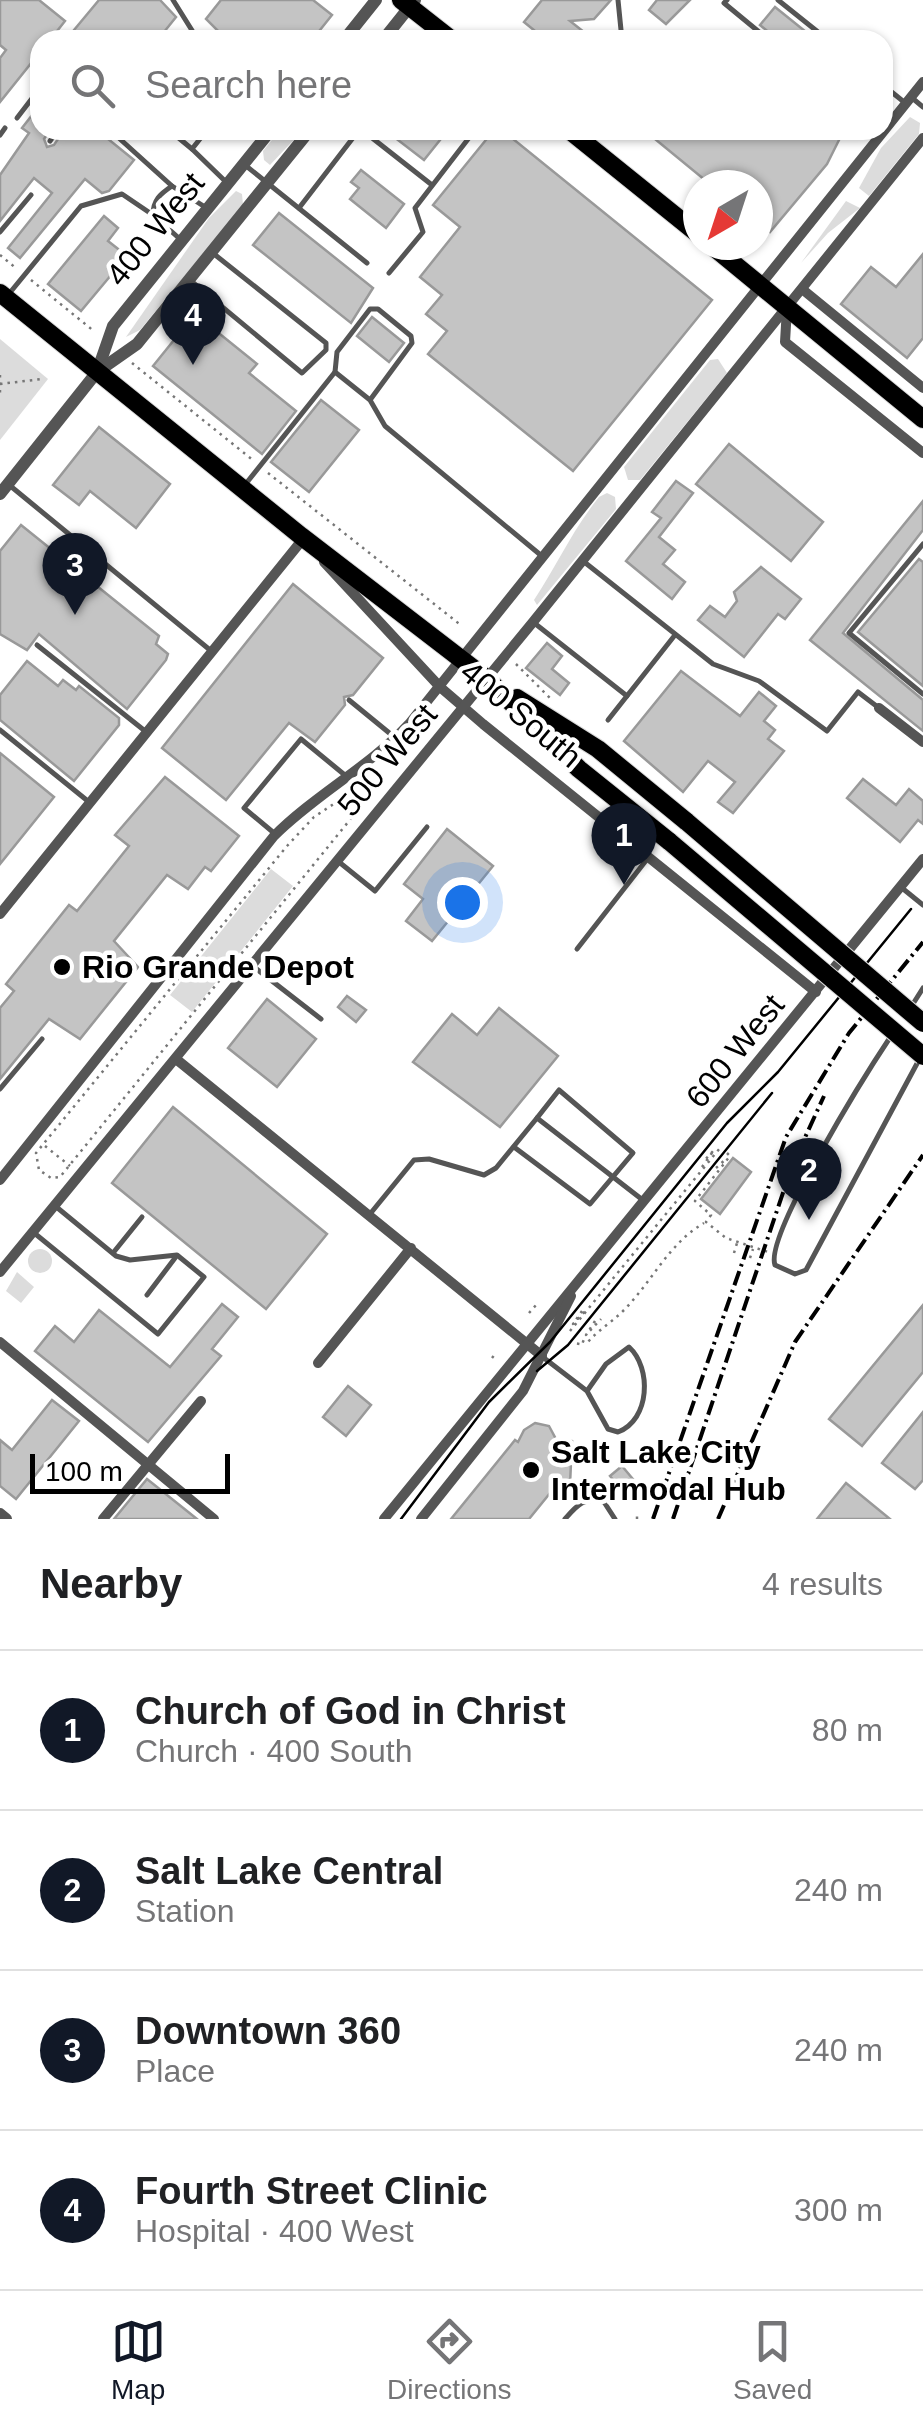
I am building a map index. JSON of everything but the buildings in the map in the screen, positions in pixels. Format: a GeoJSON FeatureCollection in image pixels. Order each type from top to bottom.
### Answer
{"type":"FeatureCollection","features":[{"type":"Feature","properties":{"kind":"main road"},"geometry":{"type":"LineString","coordinates":[[409,2],[441,30]]}},
{"type":"Feature","properties":{"kind":"main road"},"geometry":{"type":"LineString","coordinates":[[580,140],[683,222]]}},
{"type":"Feature","properties":{"kind":"main road"},"geometry":{"type":"LineString","coordinates":[[730,260],[923,419]]}},
{"type":"Feature","properties":{"kind":"main road","name":"400 South"},"geometry":{"type":"LineString","coordinates":[[3,295],[301,536],[487,679],[579,769],[923,1055]]}},
{"type":"Feature","properties":{"kind":"main road","name":"400 South"},"geometry":{"type":"LineString","coordinates":[[487,679],[598,749],[923,1023]]}},
{"type":"Feature","properties":{"kind":"street"},"geometry":{"type":"LineString","coordinates":[[352,30],[376,0]]}},
{"type":"Feature","properties":{"kind":"street"},"geometry":{"type":"LineString","coordinates":[[389,30],[409,2]]}},
{"type":"Feature","properties":{"kind":"street","name":"500 West"},"geometry":{"type":"LineString","coordinates":[[893,117],[923,82]]}},
{"type":"Feature","properties":{"kind":"street","name":"500 West"},"geometry":{"type":"LineString","coordinates":[[0,1272],[506,656],[923,138]]}},
{"type":"Feature","properties":{"kind":"street","name":"400 West"},"geometry":{"type":"LineString","coordinates":[[97,372],[113,326],[263,140]]}},
{"type":"Feature","properties":{"kind":"street","name":"400 West"},"geometry":{"type":"LineString","coordinates":[[2,491],[97,372],[137,344],[302,140]]}},
{"type":"Feature","properties":{"kind":"street","name":"500 West"},"geometry":{"type":"LineString","coordinates":[[0,1180],[276,834],[300,809],[396,739],[440,687],[874,140]]}},
{"type":"Feature","properties":{"kind":"street"},"geometry":{"type":"LineString","coordinates":[[802,289],[923,388]]}},
{"type":"Feature","properties":{"kind":"street"},"geometry":{"type":"LineString","coordinates":[[788,307],[785,342],[923,452]]}},
{"type":"Feature","properties":{"kind":"street"},"geometry":{"type":"LineString","coordinates":[[0,914],[301,536]]}},
{"type":"Feature","properties":{"kind":"street","name":"400 South"},"geometry":{"type":"LineString","coordinates":[[301,536],[440,687],[816,992]]}},
{"type":"Feature","properties":{"kind":"street"},"geometry":{"type":"LineString","coordinates":[[879,708],[923,742]]}},
{"type":"Feature","properties":{"kind":"street","name":"600 West"},"geometry":{"type":"LineString","coordinates":[[384,1519],[525,1341],[923,859]]}},
{"type":"Feature","properties":{"kind":"street"},"geometry":{"type":"LineString","coordinates":[[176,1059],[542,1356]]}},
{"type":"Feature","properties":{"kind":"street"},"geometry":{"type":"LineString","coordinates":[[318,1362],[411,1248]]}},
{"type":"Feature","properties":{"kind":"street","name":"600 West"},"geometry":{"type":"LineString","coordinates":[[421,1519],[523,1391],[584,1274]]}},
{"type":"Feature","properties":{"kind":"street"},"geometry":{"type":"LineString","coordinates":[[0,1342],[214,1519]]}},
{"type":"Feature","properties":{"kind":"street"},"geometry":{"type":"LineString","coordinates":[[103,1519],[201,1401]]}},
{"type":"Feature","properties":{"kind":"lane"},"geometry":{"type":"LineString","coordinates":[[173,0],[192,30]]}},
{"type":"Feature","properties":{"kind":"lane"},"geometry":{"type":"LineString","coordinates":[[618,0],[621,30]]}},
{"type":"Feature","properties":{"kind":"lane"},"geometry":{"type":"LineString","coordinates":[[727,0],[724,3],[757,30]]}},
{"type":"Feature","properties":{"kind":"lane"},"geometry":{"type":"LineString","coordinates":[[778,0],[816,30]]}},
{"type":"Feature","properties":{"kind":"lane"},"geometry":{"type":"LineString","coordinates":[[893,91],[923,107]]}},
{"type":"Feature","properties":{"kind":"lane"},"geometry":{"type":"LineString","coordinates":[[17,118],[30,101]]}},
{"type":"Feature","properties":{"kind":"lane"},"geometry":{"type":"LineString","coordinates":[[0,135],[5,128]]}},
{"type":"Feature","properties":{"kind":"lane"},"geometry":{"type":"LineString","coordinates":[[121,140],[172,186],[207,209]]}},
{"type":"Feature","properties":{"kind":"lane"},"geometry":{"type":"LineString","coordinates":[[181,140],[228,184]]}},
{"type":"Feature","properties":{"kind":"lane"},"geometry":{"type":"LineString","coordinates":[[192,149],[199,140]]}},
{"type":"Feature","properties":{"kind":"lane"},"geometry":{"type":"LineString","coordinates":[[299,208],[352,140]]}},
{"type":"Feature","properties":{"kind":"lane"},"geometry":{"type":"LineString","coordinates":[[373,140],[432,185]]}},
{"type":"Feature","properties":{"kind":"lane"},"geometry":{"type":"LineString","coordinates":[[389,272],[423,232],[414,208],[465,140]]}},
{"type":"Feature","properties":{"kind":"lane"},"geometry":{"type":"LineString","coordinates":[[244,164],[367,263]]}},
{"type":"Feature","properties":{"kind":"lane"},"geometry":{"type":"LineString","coordinates":[[153,215],[153,204],[172,186]]}},
{"type":"Feature","properties":{"kind":"lane"},"geometry":{"type":"LineString","coordinates":[[3,295],[80,206],[122,194],[181,240]]}},
{"type":"Feature","properties":{"kind":"lane"},"geometry":{"type":"LineString","coordinates":[[0,232],[31,195]]}},
{"type":"Feature","properties":{"kind":"lane"},"geometry":{"type":"LineString","coordinates":[[188,280],[302,373],[309,371],[326,343],[211,252]]}},
{"type":"Feature","properties":{"kind":"lane"},"geometry":{"type":"LineString","coordinates":[[242,489],[335,372],[337,352],[370,309],[378,309],[411,336],[412,343],[370,400]]}},
{"type":"Feature","properties":{"kind":"lane"},"geometry":{"type":"LineString","coordinates":[[335,372],[370,400],[385,426],[543,557]]}},
{"type":"Feature","properties":{"kind":"lane"},"geometry":{"type":"LineString","coordinates":[[2,491],[210,650]]}},
{"type":"Feature","properties":{"kind":"lane"},"geometry":{"type":"LineString","coordinates":[[923,544],[848,634],[923,694]]}},
{"type":"Feature","properties":{"kind":"lane"},"geometry":{"type":"LineString","coordinates":[[583,561],[728,673],[759,681],[827,731],[858,692],[879,708]]}},
{"type":"Feature","properties":{"kind":"lane"},"geometry":{"type":"LineString","coordinates":[[533,622],[627,696]]}},
{"type":"Feature","properties":{"kind":"lane"},"geometry":{"type":"LineString","coordinates":[[608,720],[675,634]]}},
{"type":"Feature","properties":{"kind":"lane"},"geometry":{"type":"LineString","coordinates":[[37,645],[145,731]]}},
{"type":"Feature","properties":{"kind":"lane"},"geometry":{"type":"LineString","coordinates":[[349,700],[396,739]]}},
{"type":"Feature","properties":{"kind":"lane"},"geometry":{"type":"LineString","coordinates":[[0,730],[91,804]]}},
{"type":"Feature","properties":{"kind":"lane"},"geometry":{"type":"LineString","coordinates":[[276,834],[244,808],[301,739],[346,776]]}},
{"type":"Feature","properties":{"kind":"lane"},"geometry":{"type":"LineString","coordinates":[[336,860],[375,891],[427,827]]}},
{"type":"Feature","properties":{"kind":"lane"},"geometry":{"type":"LineString","coordinates":[[577,949],[650,856]]}},
{"type":"Feature","properties":{"kind":"lane"},"geometry":{"type":"LineString","coordinates":[[900,887],[923,905]]}},
{"type":"Feature","properties":{"kind":"lane"},"geometry":{"type":"LineString","coordinates":[[252,965],[320,1020]]}},
{"type":"Feature","properties":{"kind":"lane"},"geometry":{"type":"LineString","coordinates":[[923,988],[843,1114],[785,1220],[774,1254],[780,1267],[798,1274],[806,1270],[923,1055]]}},
{"type":"Feature","properties":{"kind":"lane"},"geometry":{"type":"LineString","coordinates":[[0,1089],[42,1040]]}},
{"type":"Feature","properties":{"kind":"lane"},"geometry":{"type":"LineString","coordinates":[[370,1214],[414,1160],[430,1159],[484,1176],[496,1168],[559,1090],[633,1152],[590,1204],[514,1147]]}},
{"type":"Feature","properties":{"kind":"lane"},"geometry":{"type":"LineString","coordinates":[[537,1118],[644,1201]]}},
{"type":"Feature","properties":{"kind":"lane"},"geometry":{"type":"LineString","coordinates":[[32,1232],[158,1334],[204,1276],[177,1256],[130,1260],[114,1253],[54,1204]]}},
{"type":"Feature","properties":{"kind":"lane"},"geometry":{"type":"LineString","coordinates":[[114,1253],[142,1217]]}},
{"type":"Feature","properties":{"kind":"lane"},"geometry":{"type":"LineString","coordinates":[[147,1295],[177,1256]]}},
{"type":"Feature","properties":{"kind":"lane"},"geometry":{"type":"LineString","coordinates":[[542,1356],[587,1391],[608,1429],[627,1428],[636,1420],[645,1380],[639,1356],[630,1348],[606,1364],[587,1391]]}},
{"type":"Feature","properties":{"kind":"lane"},"geometry":{"type":"LineString","coordinates":[[565,1519],[582,1501],[593,1499],[604,1502],[615,1519]]}},
{"type":"Feature","properties":{"kind":"path"},"geometry":{"type":"LineString","coordinates":[[0,255],[81,321]]}},
{"type":"Feature","properties":{"kind":"path"},"geometry":{"type":"LineString","coordinates":[[146,374],[461,627],[466,624],[480,636]]}},
{"type":"Feature","properties":{"kind":"path"},"geometry":{"type":"LineString","coordinates":[[0,375],[0,397]]}},
{"type":"Feature","properties":{"kind":"path"},"geometry":{"type":"LineString","coordinates":[[1,384],[42,379]]}},
{"type":"Feature","properties":{"kind":"path"},"geometry":{"type":"LineString","coordinates":[[506,656],[543,694]]}},
{"type":"Feature","properties":{"kind":"path"},"geometry":{"type":"LineString","coordinates":[[356,790],[366,800],[60,1177],[51,1178],[38,1170],[36,1152],[43,1144],[287,846],[314,818],[356,790]]}},
{"type":"Feature","properties":{"kind":"path"},"geometry":{"type":"LineString","coordinates":[[38,1140],[75,1170]]}},
{"type":"Feature","properties":{"kind":"path"},"geometry":{"type":"LineString","coordinates":[[570,1331],[720,1148]]}},
{"type":"Feature","properties":{"kind":"path"},"geometry":{"type":"LineString","coordinates":[[703,1162],[714,1150],[703,1169]]}},
{"type":"Feature","properties":{"kind":"path"},"geometry":{"type":"LineString","coordinates":[[580,1341],[587,1343],[621,1313],[684,1234],[706,1222],[711,1215],[694,1201],[730,1156],[727,1154]]}},
{"type":"Feature","properties":{"kind":"path"},"geometry":{"type":"LineString","coordinates":[[715,1174],[727,1156],[716,1168]]}},
{"type":"Feature","properties":{"kind":"path"},"geometry":{"type":"LineString","coordinates":[[706,1222],[737,1242],[774,1254]]}},
{"type":"Feature","properties":{"kind":"path"},"geometry":{"type":"LineString","coordinates":[[734,1253],[737,1242]]}},
{"type":"Feature","properties":{"kind":"path"},"geometry":{"type":"LineString","coordinates":[[750,1258],[754,1248]]}},
{"type":"Feature","properties":{"kind":"path"},"geometry":{"type":"LineString","coordinates":[[529,1313],[536,1304]]}},
{"type":"Feature","properties":{"kind":"path"},"geometry":{"type":"LineString","coordinates":[[492,1358],[496,1353]]}},
{"type":"Feature","properties":{"kind":"shaded area"},"geometry":{"type":"Polygon","coordinates":[[[910,117],[920,123],[919,134],[869,196],[859,188],[881,148],[893,140],[910,117]]]}},
{"type":"Feature","properties":{"kind":"shaded area"},"geometry":{"type":"Polygon","coordinates":[[[272,140],[294,140],[270,165],[264,160],[263,151],[272,140]]]}},
{"type":"Feature","properties":{"kind":"shaded area"},"geometry":{"type":"Polygon","coordinates":[[[236,191],[242,194],[243,205],[140,330],[126,337],[209,218],[236,191]]]}},
{"type":"Feature","properties":{"kind":"shaded area"},"geometry":{"type":"Polygon","coordinates":[[[846,201],[860,208],[828,233],[801,263],[846,201]]]}},
{"type":"Feature","properties":{"kind":"shaded area"},"geometry":{"type":"Polygon","coordinates":[[[0,339],[48,379],[0,440],[0,339]]]}},
{"type":"Feature","properties":{"kind":"shaded area"},"geometry":{"type":"Polygon","coordinates":[[[718,359],[727,373],[640,480],[628,480],[624,467],[710,360],[718,359]]]}},
{"type":"Feature","properties":{"kind":"shaded area"},"geometry":{"type":"Polygon","coordinates":[[[607,493],[615,497],[616,509],[537,605],[534,600],[572,535],[599,497],[607,493]]]}},
{"type":"Feature","properties":{"kind":"shaded area"},"geometry":{"type":"Polygon","coordinates":[[[271,869],[293,886],[192,1012],[170,995],[271,869]]]}},
{"type":"Feature","properties":{"kind":"shaded area"},"geometry":{"type":"Polygon","coordinates":[[[40,1249],[52,1261],[40,1273],[28,1261],[40,1249]]]}},
{"type":"Feature","properties":{"kind":"shaded area"},"geometry":{"type":"Polygon","coordinates":[[[17,1272],[34,1287],[21,1303],[6,1291],[17,1272]]]}},
{"type":"Feature","properties":{"kind":"tram line"},"geometry":{"type":"LineString","coordinates":[[401,1519],[489,1402],[550,1342],[727,1123],[778,1072],[911,909]]}},
{"type":"Feature","properties":{"kind":"tram line"},"geometry":{"type":"LineString","coordinates":[[537,1371],[568,1345],[772,1093]]}},
{"type":"Feature","properties":{"kind":"railway"},"geometry":{"type":"LineString","coordinates":[[653,1519],[786,1137],[849,1033],[923,942]]}},
{"type":"Feature","properties":{"kind":"railway"},"geometry":{"type":"LineString","coordinates":[[673,1519],[792,1166],[824,1096]]}},
{"type":"Feature","properties":{"kind":"railway"},"geometry":{"type":"LineString","coordinates":[[718,1519],[795,1342],[923,1155]]}},
{"type":"Feature","properties":{"kind":"place","name":"Fourth Street Clinic"},"geometry":{"type":"Point","coordinates":[193,365]}},
{"type":"Feature","properties":{"kind":"place","name":"Downtown 360"},"geometry":{"type":"Point","coordinates":[75,615]}},
{"type":"Feature","properties":{"kind":"place","name":"Church of God in Christ"},"geometry":{"type":"Point","coordinates":[624,885]}},
{"type":"Feature","properties":{"kind":"place","name":"Rio Grande Depot"},"geometry":{"type":"Point","coordinates":[62,967]}},
{"type":"Feature","properties":{"kind":"place","name":"Salt Lake Central"},"geometry":{"type":"Point","coordinates":[809,1220]}},
{"type":"Feature","properties":{"kind":"place","name":"Salt Lake City Intermodal Hub"},"geometry":{"type":"Point","coordinates":[531,1470]}}]}
